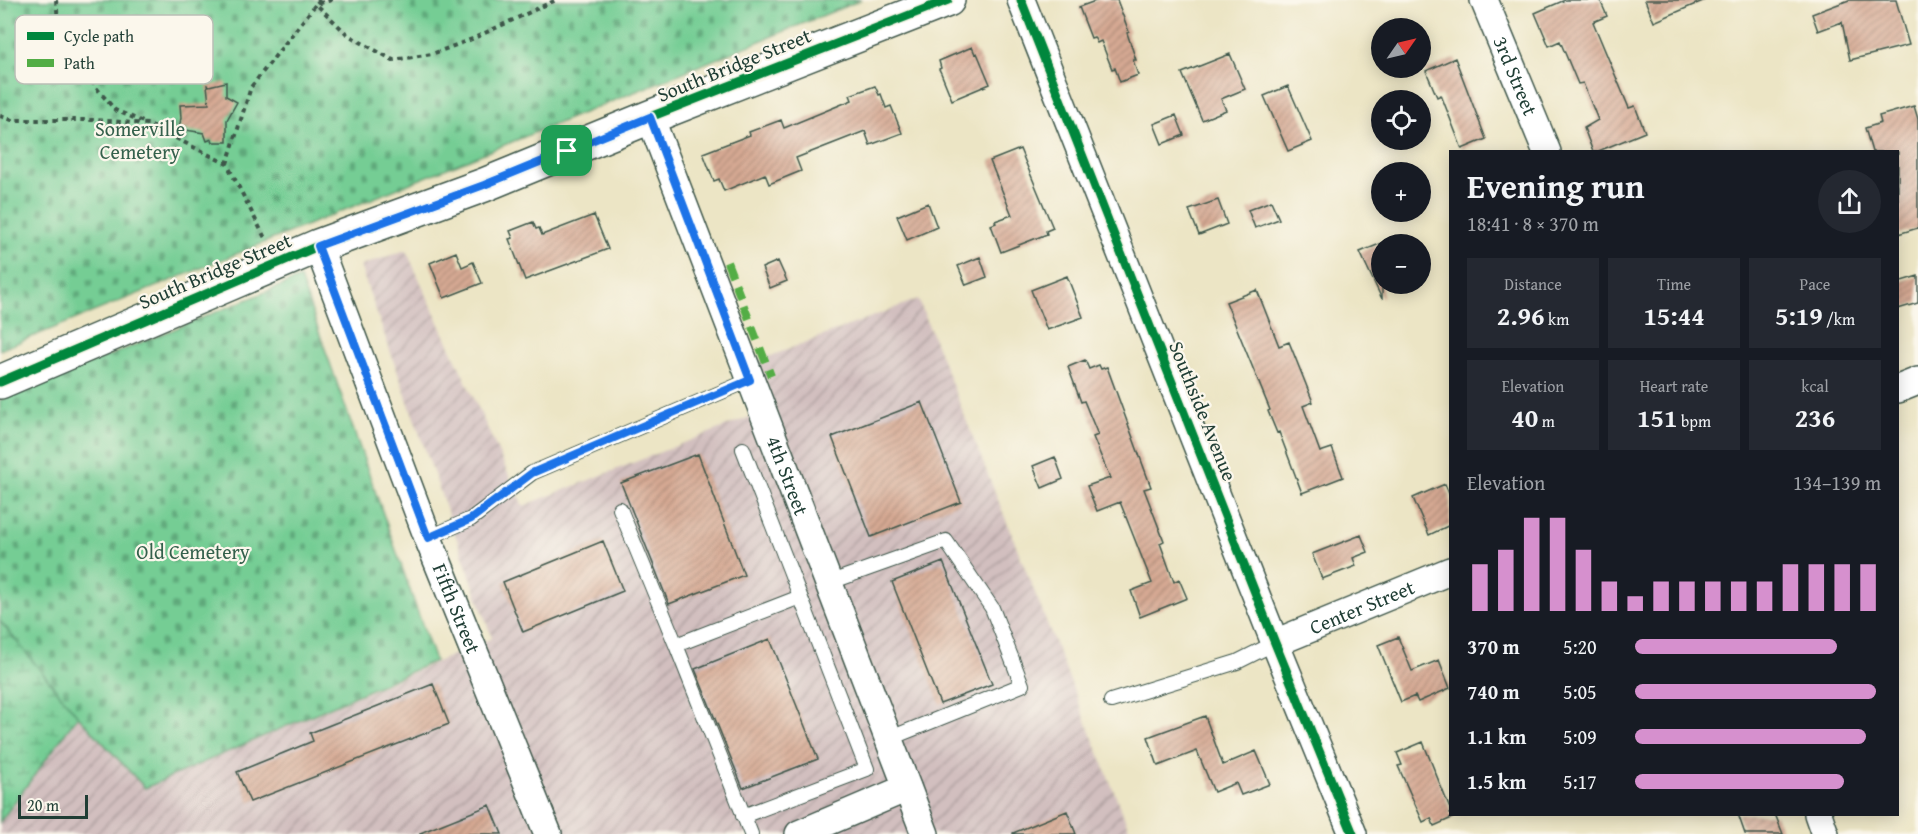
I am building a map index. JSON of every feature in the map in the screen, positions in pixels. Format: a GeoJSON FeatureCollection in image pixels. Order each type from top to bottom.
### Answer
{"type":"FeatureCollection","features":[{"type":"Feature","properties":{"kind":"street","name":"South Bridge Street"},"geometry":{"type":"LineString","coordinates":[[0,382],[318,246],[484,185],[948,0]]}},
{"type":"Feature","properties":{"kind":"street","name":"Southside Avenue"},"geometry":{"type":"LineString","coordinates":[[1021,0],[1275,643],[1353,834]]}},
{"type":"Feature","properties":{"kind":"street","name":"3rd Street"},"geometry":{"type":"LineString","coordinates":[[1484,0],[1547,150]]}},
{"type":"Feature","properties":{"kind":"street","name":"4th Street"},"geometry":{"type":"LineString","coordinates":[[650,117],[925,834]]}},
{"type":"Feature","properties":{"kind":"street","name":"Fifth Street"},"geometry":{"type":"LineString","coordinates":[[318,246],[428,538],[548,834]]}},
{"type":"Feature","properties":{"kind":"street"},"geometry":{"type":"LineString","coordinates":[[1899,389],[1918,381]]}},
{"type":"Feature","properties":{"kind":"street","name":"Center Street"},"geometry":{"type":"LineString","coordinates":[[1275,643],[1449,571]]}},
{"type":"Feature","properties":{"kind":"street"},"geometry":{"type":"LineString","coordinates":[[799,834],[907,788]]}},
{"type":"Feature","properties":{"kind":"street"},"geometry":{"type":"LineString","coordinates":[[1819,816],[1825,834]]}},
{"type":"Feature","properties":{"kind":"lane"},"geometry":{"type":"LineString","coordinates":[[428,538],[471,519],[532,473],[750,380]]}},
{"type":"Feature","properties":{"kind":"lane"},"geometry":{"type":"LineString","coordinates":[[743,449],[867,769],[743,816]]}},
{"type":"Feature","properties":{"kind":"lane"},"geometry":{"type":"LineString","coordinates":[[620,509],[751,834]]}},
{"type":"Feature","properties":{"kind":"lane"},"geometry":{"type":"LineString","coordinates":[[828,583],[945,541],[992,608],[1022,686],[888,739]]}},
{"type":"Feature","properties":{"kind":"lane"},"geometry":{"type":"LineString","coordinates":[[676,645],[800,597]]}},
{"type":"Feature","properties":{"kind":"lane"},"geometry":{"type":"LineString","coordinates":[[1111,700],[1237,662],[1275,643]]}},
{"type":"Feature","properties":{"kind":"path"},"geometry":{"type":"LineString","coordinates":[[56,0],[58,15]]}},
{"type":"Feature","properties":{"kind":"path"},"geometry":{"type":"LineString","coordinates":[[227,164],[251,87],[318,2],[332,0]]}},
{"type":"Feature","properties":{"kind":"path"},"geometry":{"type":"LineString","coordinates":[[318,2],[348,35],[393,60],[432,54],[472,39],[556,0]]}},
{"type":"Feature","properties":{"kind":"path"},"geometry":{"type":"LineString","coordinates":[[93,84],[115,110],[227,164],[270,247]]}},
{"type":"Feature","properties":{"kind":"path"},"geometry":{"type":"LineString","coordinates":[[0,116],[12,120],[95,120],[148,124]]}},
{"type":"Feature","properties":{"kind":"shaded area"},"geometry":{"type":"Polygon","coordinates":[[[406,250],[523,506],[760,413],[740,368],[918,299],[1131,834],[0,834],[0,822],[78,716],[145,788],[492,638],[360,266],[406,250]]]}},
{"type":"Feature","properties":{"kind":"green space","name":"Somerville Cemetery"},"geometry":{"type":"Polygon","coordinates":[[[0,0],[861,0],[0,350],[0,0]]]}},
{"type":"Feature","properties":{"kind":"green space","name":"Old Cemetery"},"geometry":{"type":"Polygon","coordinates":[[[300,278],[435,661],[145,788],[78,716],[0,621],[0,400],[300,278]]]}},
{"type":"Feature","properties":{"kind":"green space"},"geometry":{"type":"Polygon","coordinates":[[[0,621],[78,716],[0,822],[0,621]]]}},
{"type":"Feature","properties":{"kind":"building"},"geometry":{"type":"Polygon","coordinates":[[[1098,0],[1117,0],[1129,32],[1127,33],[1136,60],[1133,60],[1138,75],[1120,82],[1101,41],[1097,43],[1094,37],[1091,38],[1079,7],[1098,0]]]}},
{"type":"Feature","properties":{"kind":"building"},"geometry":{"type":"Polygon","coordinates":[[[1565,0],[1600,0],[1607,16],[1593,22],[1629,108],[1635,106],[1645,132],[1601,150],[1592,150],[1584,128],[1598,120],[1583,83],[1578,84],[1560,41],[1549,46],[1535,13],[1565,0]]]}},
{"type":"Feature","properties":{"kind":"building"},"geometry":{"type":"Polygon","coordinates":[[[1645,0],[1705,0],[1654,22],[1645,0]]]}},
{"type":"Feature","properties":{"kind":"building"},"geometry":{"type":"Polygon","coordinates":[[[1849,0],[1896,0],[1909,45],[1850,60],[1842,22],[1818,31],[1812,14],[1849,0]]]}},
{"type":"Feature","properties":{"kind":"building"},"geometry":{"type":"Polygon","coordinates":[[[972,47],[975,54],[977,53],[990,84],[952,100],[939,69],[941,68],[939,61],[972,47]]]}},
{"type":"Feature","properties":{"kind":"building"},"geometry":{"type":"Polygon","coordinates":[[[1230,54],[1245,89],[1221,99],[1226,110],[1202,120],[1182,73],[1230,54]]]}},
{"type":"Feature","properties":{"kind":"building"},"geometry":{"type":"Polygon","coordinates":[[[1455,58],[1486,139],[1462,149],[1441,95],[1437,97],[1429,78],[1431,78],[1431,69],[1455,58]]]}},
{"type":"Feature","properties":{"kind":"building"},"geometry":{"type":"Polygon","coordinates":[[[226,82],[226,96],[237,102],[227,120],[227,142],[213,142],[212,139],[207,141],[204,133],[179,129],[180,105],[209,104],[207,85],[226,82]]]}},
{"type":"Feature","properties":{"kind":"building"},"geometry":{"type":"Polygon","coordinates":[[[875,86],[886,108],[891,106],[902,133],[870,145],[865,131],[796,158],[801,171],[769,184],[765,174],[724,191],[719,179],[714,181],[703,153],[781,120],[784,128],[852,100],[850,95],[875,86]]]}},
{"type":"Feature","properties":{"kind":"building"},"geometry":{"type":"Polygon","coordinates":[[[1288,86],[1312,141],[1288,151],[1264,96],[1288,86]]]}},
{"type":"Feature","properties":{"kind":"building"},"geometry":{"type":"Polygon","coordinates":[[[1914,106],[1918,119],[1918,228],[1899,234],[1899,150],[1871,150],[1865,128],[1881,123],[1879,116],[1914,106]]]}},
{"type":"Feature","properties":{"kind":"building"},"geometry":{"type":"Polygon","coordinates":[[[1176,115],[1184,135],[1162,144],[1154,124],[1176,115]]]}},
{"type":"Feature","properties":{"kind":"building"},"geometry":{"type":"Polygon","coordinates":[[[1020,149],[1053,228],[1046,231],[1047,234],[1001,252],[991,225],[996,223],[995,221],[1012,215],[990,161],[1020,149]]]}},
{"type":"Feature","properties":{"kind":"building"},"geometry":{"type":"Polygon","coordinates":[[[1218,200],[1227,224],[1199,235],[1189,210],[1218,200]]]}},
{"type":"Feature","properties":{"kind":"building"},"geometry":{"type":"Polygon","coordinates":[[[1271,201],[1279,219],[1255,228],[1248,210],[1271,201]]]}},
{"type":"Feature","properties":{"kind":"building"},"geometry":{"type":"Polygon","coordinates":[[[928,203],[937,227],[907,240],[897,216],[928,203]]]}},
{"type":"Feature","properties":{"kind":"building"},"geometry":{"type":"Polygon","coordinates":[[[594,215],[608,249],[525,280],[509,239],[513,238],[510,231],[533,222],[542,235],[594,215]]]}},
{"type":"Feature","properties":{"kind":"building"},"geometry":{"type":"Polygon","coordinates":[[[1371,248],[1371,276],[1360,252],[1371,248]]]}},
{"type":"Feature","properties":{"kind":"building"},"geometry":{"type":"Polygon","coordinates":[[[456,252],[462,267],[473,262],[482,283],[444,298],[430,263],[456,252]]]}},
{"type":"Feature","properties":{"kind":"building"},"geometry":{"type":"Polygon","coordinates":[[[980,257],[987,277],[966,285],[958,266],[980,257]]]}},
{"type":"Feature","properties":{"kind":"building"},"geometry":{"type":"Polygon","coordinates":[[[778,261],[787,281],[770,288],[762,268],[778,261]]]}},
{"type":"Feature","properties":{"kind":"building"},"geometry":{"type":"Polygon","coordinates":[[[1067,276],[1083,317],[1047,330],[1031,290],[1067,276]]]}},
{"type":"Feature","properties":{"kind":"building"},"geometry":{"type":"Polygon","coordinates":[[[1918,276],[1918,303],[1899,309],[1899,282],[1918,276]]]}},
{"type":"Feature","properties":{"kind":"building"},"geometry":{"type":"Polygon","coordinates":[[[1257,290],[1279,346],[1289,342],[1313,402],[1303,406],[1320,452],[1332,448],[1343,477],[1302,493],[1226,302],[1257,290]]]}},
{"type":"Feature","properties":{"kind":"building"},"geometry":{"type":"Polygon","coordinates":[[[1085,360],[1089,369],[1099,365],[1101,369],[1107,367],[1151,487],[1144,489],[1164,541],[1160,543],[1174,582],[1179,579],[1187,598],[1140,617],[1131,591],[1152,583],[1120,502],[1097,511],[1087,486],[1110,478],[1093,437],[1098,435],[1084,401],[1081,402],[1068,367],[1085,360]]]}},
{"type":"Feature","properties":{"kind":"building"},"geometry":{"type":"Polygon","coordinates":[[[922,402],[961,502],[871,537],[832,437],[922,402]]]}},
{"type":"Feature","properties":{"kind":"building"},"geometry":{"type":"Polygon","coordinates":[[[698,454],[744,575],[669,604],[621,483],[698,454]]]}},
{"type":"Feature","properties":{"kind":"building"},"geometry":{"type":"Polygon","coordinates":[[[1055,457],[1063,479],[1042,488],[1033,466],[1055,457]]]}},
{"type":"Feature","properties":{"kind":"building"},"geometry":{"type":"Polygon","coordinates":[[[1445,484],[1449,494],[1449,525],[1429,535],[1413,498],[1445,484]]]}},
{"type":"Feature","properties":{"kind":"building"},"geometry":{"type":"Polygon","coordinates":[[[1361,535],[1368,552],[1353,558],[1356,566],[1322,579],[1312,554],[1361,535]]]}},
{"type":"Feature","properties":{"kind":"building"},"geometry":{"type":"Polygon","coordinates":[[[603,541],[623,591],[523,632],[503,582],[603,541]]]}},
{"type":"Feature","properties":{"kind":"building"},"geometry":{"type":"Polygon","coordinates":[[[943,562],[992,684],[940,704],[892,582],[943,562]]]}},
{"type":"Feature","properties":{"kind":"building"},"geometry":{"type":"Polygon","coordinates":[[[1398,637],[1412,671],[1439,660],[1449,688],[1418,702],[1415,696],[1401,702],[1378,645],[1398,637]]]}},
{"type":"Feature","properties":{"kind":"building"},"geometry":{"type":"Polygon","coordinates":[[[770,639],[818,759],[743,788],[695,669],[770,639]]]}},
{"type":"Feature","properties":{"kind":"building"},"geometry":{"type":"Polygon","coordinates":[[[433,684],[449,724],[250,802],[237,772],[313,741],[310,733],[433,684]]]}},
{"type":"Feature","properties":{"kind":"building"},"geometry":{"type":"Polygon","coordinates":[[[1205,716],[1223,765],[1256,751],[1270,784],[1241,795],[1236,783],[1214,792],[1197,751],[1158,766],[1148,737],[1205,716]]]}},
{"type":"Feature","properties":{"kind":"building"},"geometry":{"type":"Polygon","coordinates":[[[1423,742],[1449,807],[1449,816],[1454,817],[1434,826],[1431,818],[1423,822],[1398,766],[1402,765],[1397,753],[1423,742]]]}},
{"type":"Feature","properties":{"kind":"building"},"geometry":{"type":"Polygon","coordinates":[[[490,805],[502,834],[420,834],[420,833],[490,805]]]}},
{"type":"Feature","properties":{"kind":"building"},"geometry":{"type":"Polygon","coordinates":[[[1067,811],[1076,834],[1013,834],[1013,833],[1067,811]]]}},
{"type":"Feature","properties":{"kind":"building"},"geometry":{"type":"Polygon","coordinates":[[[1739,816],[1776,816],[1783,834],[1745,834],[1739,816]]]}},
{"type":"Feature","properties":{"kind":"marked path"},"geometry":{"type":"LineString","coordinates":[[727,262],[771,376]]}},
{"type":"Feature","properties":{"kind":"cycle path"},"geometry":{"type":"LineString","coordinates":[[0,382],[318,246],[484,185],[948,0]]}},
{"type":"Feature","properties":{"kind":"cycle path"},"geometry":{"type":"LineString","coordinates":[[1021,0],[1275,643],[1353,834]]}},
{"type":"Feature","properties":{"kind":"route"},"geometry":{"type":"LineString","coordinates":[[650,117],[750,380],[532,473],[471,519],[428,538],[318,246],[484,185],[567,151],[650,117]]}}]}
